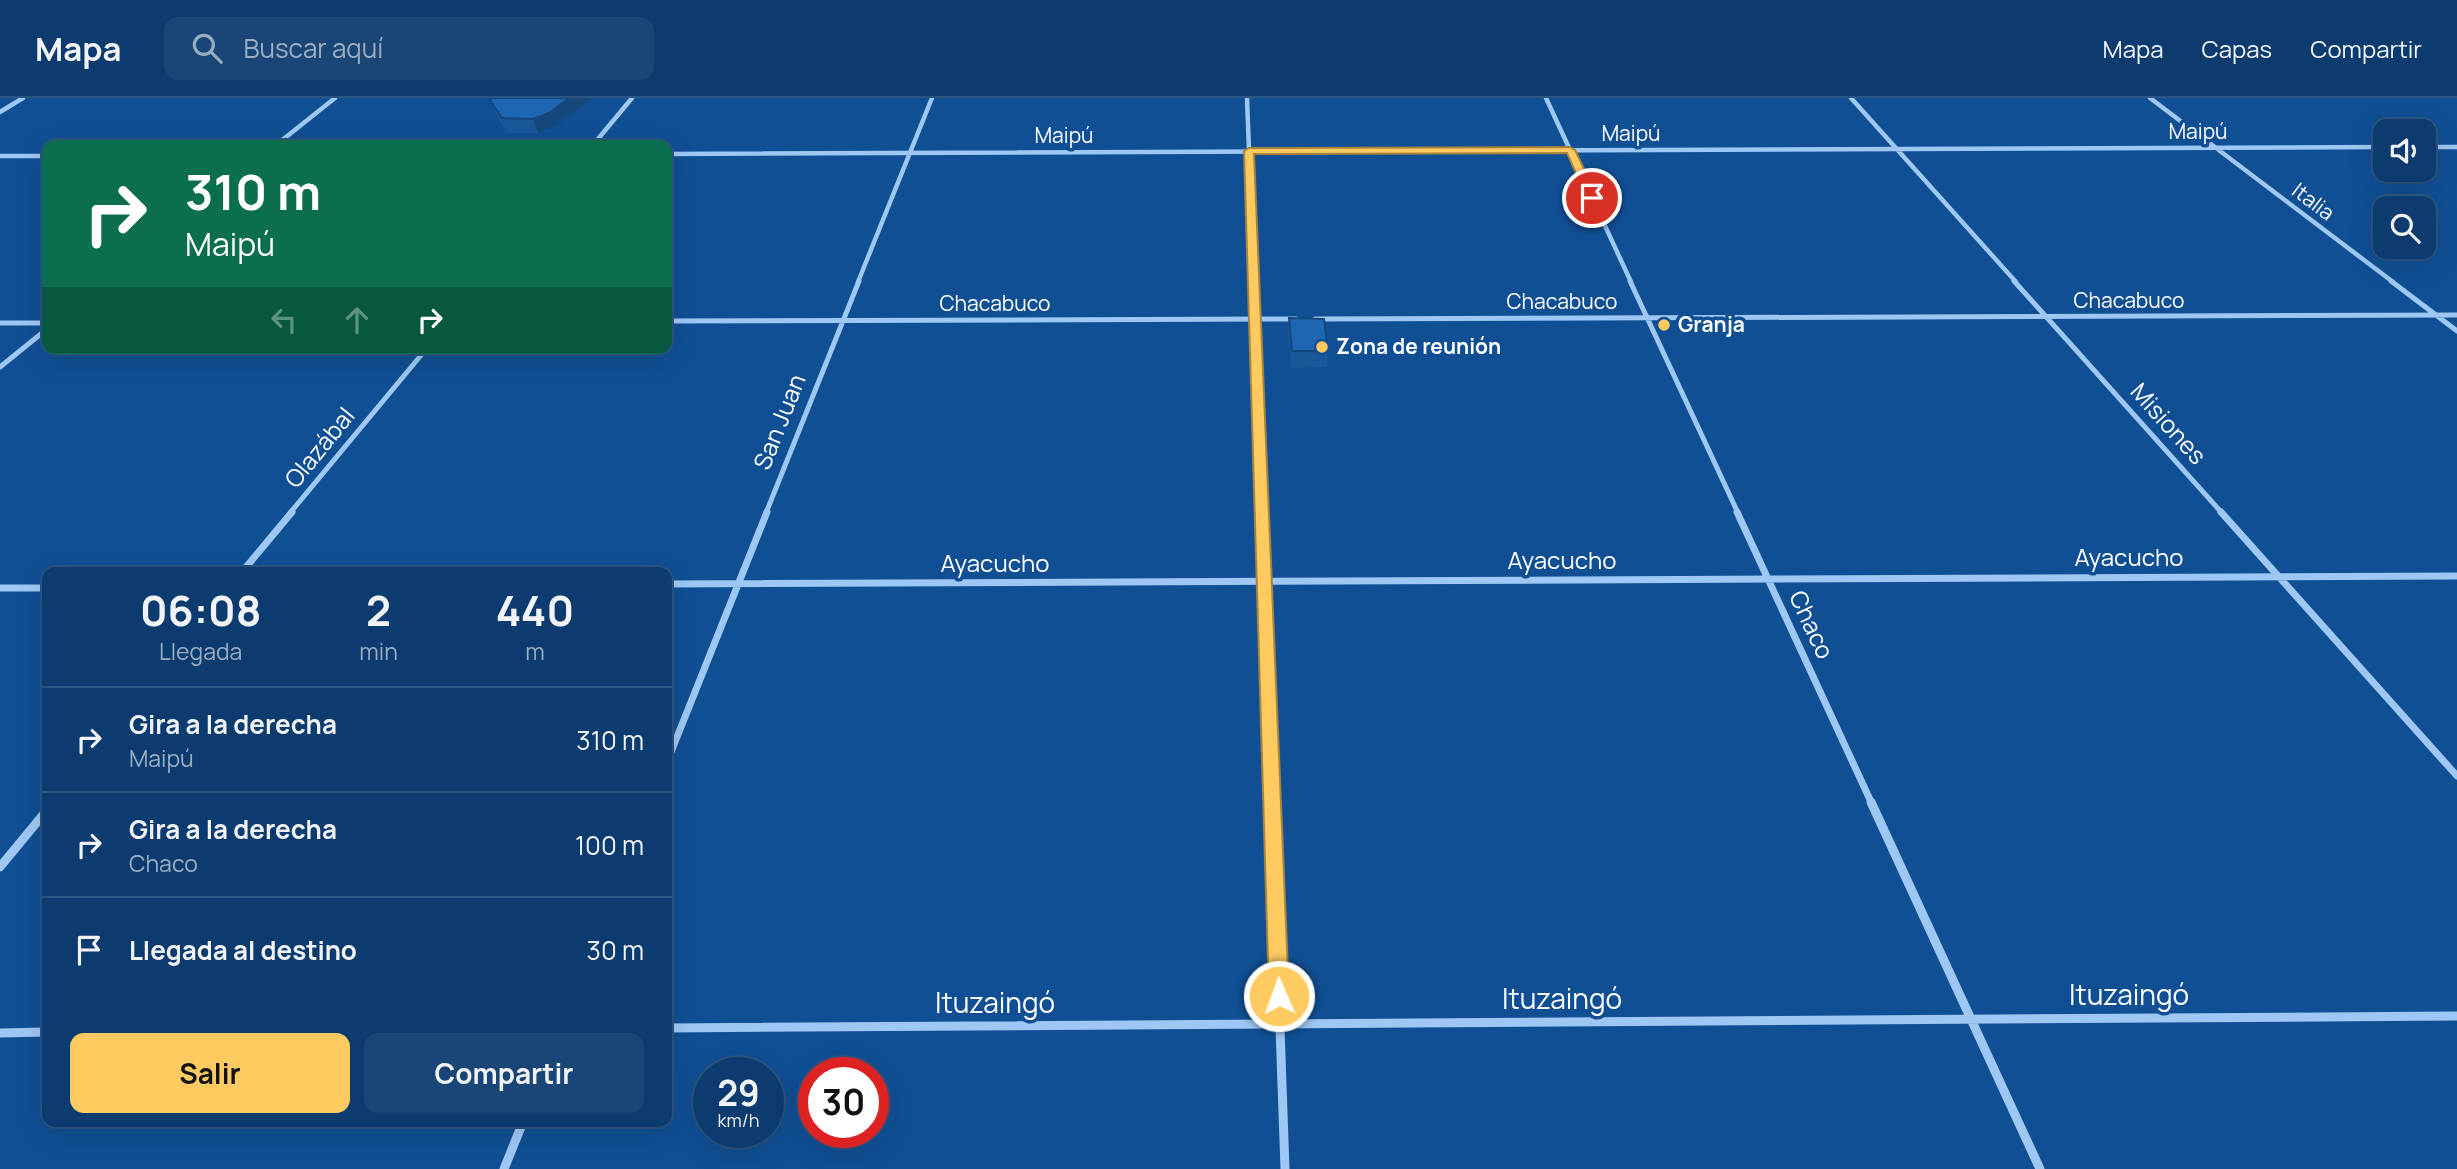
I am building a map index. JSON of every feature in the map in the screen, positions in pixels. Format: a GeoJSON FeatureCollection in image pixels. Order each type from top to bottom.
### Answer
{"type":"FeatureCollection","features":[{"type":"Feature","properties":{"kind":"street"},"geometry":{"type":"LineString","coordinates":[[0,112],[23,98]]}},
{"type":"Feature","properties":{"kind":"street"},"geometry":{"type":"LineString","coordinates":[[282,140],[335,98]]}},
{"type":"Feature","properties":{"kind":"street"},"geometry":{"type":"LineString","coordinates":[[597,140],[632,98]]}},
{"type":"Feature","properties":{"kind":"street","name":"San Juan"},"geometry":{"type":"LineString","coordinates":[[672,749],[932,98]]}},
{"type":"Feature","properties":{"kind":"street"},"geometry":{"type":"LineString","coordinates":[[1247,98],[1285,1169]]}},
{"type":"Feature","properties":{"kind":"street","name":"Chaco"},"geometry":{"type":"LineString","coordinates":[[1546,98],[2040,1169]]}},
{"type":"Feature","properties":{"kind":"street","name":"Misiones"},"geometry":{"type":"LineString","coordinates":[[1851,98],[2457,776]]}},
{"type":"Feature","properties":{"kind":"street","name":"Italia"},"geometry":{"type":"LineString","coordinates":[[2150,98],[2457,331]]}},
{"type":"Feature","properties":{"kind":"street"},"geometry":{"type":"LineString","coordinates":[[2436,147],[2457,146]]}},
{"type":"Feature","properties":{"kind":"street","name":"Maipú"},"geometry":{"type":"LineString","coordinates":[[672,154],[2373,147]]}},
{"type":"Feature","properties":{"kind":"street"},"geometry":{"type":"LineString","coordinates":[[0,156],[42,156]]}},
{"type":"Feature","properties":{"kind":"street","name":"Chacabuco"},"geometry":{"type":"LineString","coordinates":[[672,321],[2457,316]]}},
{"type":"Feature","properties":{"kind":"street"},"geometry":{"type":"LineString","coordinates":[[0,323],[42,323]]}},
{"type":"Feature","properties":{"kind":"street"},"geometry":{"type":"LineString","coordinates":[[0,367],[42,333]]}},
{"type":"Feature","properties":{"kind":"street","name":"Olazábal"},"geometry":{"type":"LineString","coordinates":[[246,567],[422,354]]}},
{"type":"Feature","properties":{"kind":"street","name":"Ayacucho"},"geometry":{"type":"LineString","coordinates":[[672,584],[2457,576]]}},
{"type":"Feature","properties":{"kind":"street"},"geometry":{"type":"LineString","coordinates":[[0,588],[42,587]]}},
{"type":"Feature","properties":{"kind":"street"},"geometry":{"type":"LineString","coordinates":[[0,867],[42,816]]}},
{"type":"Feature","properties":{"kind":"street","name":"Ituzaingó"},"geometry":{"type":"LineString","coordinates":[[672,1028],[2457,1016]]}},
{"type":"Feature","properties":{"kind":"street"},"geometry":{"type":"LineString","coordinates":[[0,1033],[42,1032]]}},
{"type":"Feature","properties":{"kind":"street"},"geometry":{"type":"LineString","coordinates":[[504,1169],[521,1127]]}},
{"type":"Feature","properties":{"kind":"building"},"geometry":{"type":"Polygon","coordinates":[[[569,98],[549,113],[533,119],[502,118],[490,100],[569,98]]]}},
{"type":"Feature","properties":{"kind":"building"},"geometry":{"type":"Polygon","coordinates":[[[1289,318],[1324,319],[1328,351],[1292,351],[1289,318]]]}},
{"type":"Feature","properties":{"kind":"place","name":"Granja"},"geometry":{"type":"Point","coordinates":[1664,325]}},
{"type":"Feature","properties":{"kind":"place","name":"Zona de reunión"},"geometry":{"type":"Point","coordinates":[1322,347]}},
{"type":"Feature","properties":{"kind":"route"},"geometry":{"type":"LineString","coordinates":[[1279,996],[1249,151],[1570,150],[1592,198]]}}]}
